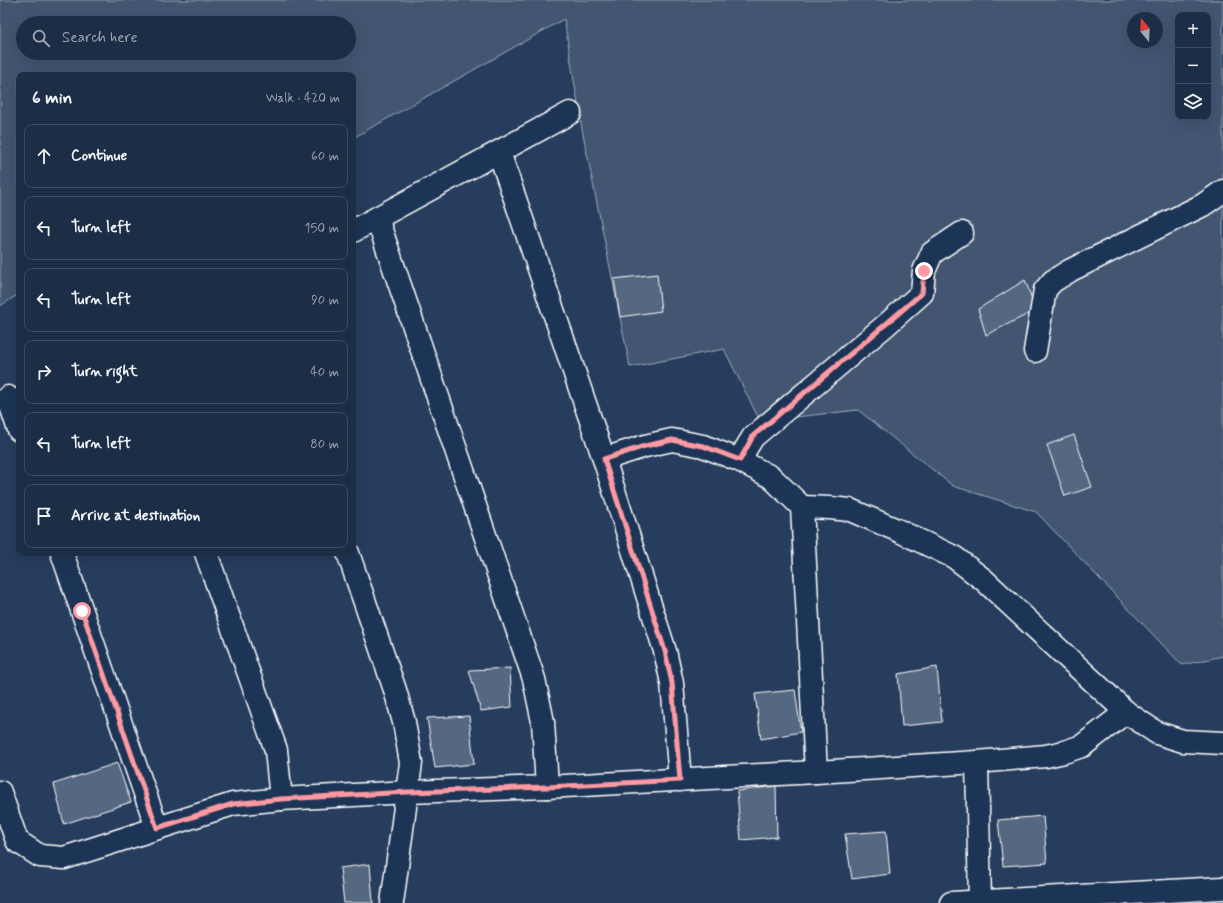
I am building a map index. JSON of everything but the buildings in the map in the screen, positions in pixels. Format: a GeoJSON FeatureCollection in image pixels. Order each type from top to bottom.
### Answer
{"type":"FeatureCollection","features":[{"type":"Feature","properties":{"kind":"street"},"geometry":{"type":"LineString","coordinates":[[356,229],[570,113]]}},
{"type":"Feature","properties":{"kind":"street"},"geometry":{"type":"LineString","coordinates":[[499,152],[604,459],[665,651],[672,683],[680,780]]}},
{"type":"Feature","properties":{"kind":"street"},"geometry":{"type":"LineString","coordinates":[[1035,351],[1045,290],[1053,281],[1071,270],[1203,205],[1223,191]]}},
{"type":"Feature","properties":{"kind":"street"},"geometry":{"type":"LineString","coordinates":[[377,218],[534,679],[543,722],[547,787]]}},
{"type":"Feature","properties":{"kind":"street"},"geometry":{"type":"LineString","coordinates":[[740,460],[753,436],[922,293],[924,271],[932,253],[962,232]]}},
{"type":"Feature","properties":{"kind":"street"},"geometry":{"type":"LineString","coordinates":[[9,396],[16,420]]}},
{"type":"Feature","properties":{"kind":"street"},"geometry":{"type":"LineString","coordinates":[[604,459],[645,446],[672,440],[703,446],[740,460],[771,477],[802,507],[850,510],[897,530],[954,557],[984,580],[1126,712],[1157,733],[1183,741],[1223,743]]}},
{"type":"Feature","properties":{"kind":"street"},"geometry":{"type":"LineString","coordinates":[[802,507],[816,772]]}},
{"type":"Feature","properties":{"kind":"street"},"geometry":{"type":"LineString","coordinates":[[63,556],[157,828]]}},
{"type":"Feature","properties":{"kind":"street"},"geometry":{"type":"LineString","coordinates":[[207,556],[276,750],[281,799]]}},
{"type":"Feature","properties":{"kind":"street"},"geometry":{"type":"LineString","coordinates":[[349,556],[395,690],[404,722],[411,763],[392,903]]}},
{"type":"Feature","properties":{"kind":"street"},"geometry":{"type":"LineString","coordinates":[[0,792],[17,841],[40,856],[64,858],[233,804],[281,799],[680,780],[977,762],[1046,756],[1082,746],[1126,712]]}},
{"type":"Feature","properties":{"kind":"street"},"geometry":{"type":"LineString","coordinates":[[977,762],[980,902]]}},
{"type":"Feature","properties":{"kind":"street"},"geometry":{"type":"LineString","coordinates":[[951,903],[1223,888]]}},
{"type":"Feature","properties":{"kind":"shaded area"},"geometry":{"type":"Polygon","coordinates":[[[0,0],[1223,0],[1223,656],[1182,665],[1036,512],[953,486],[858,410],[760,421],[724,349],[630,367],[582,129],[564,19],[356,136],[356,72],[16,72],[16,296],[0,306],[0,0]]]}},
{"type":"Feature","properties":{"kind":"route"},"geometry":{"type":"LineString","coordinates":[[82,611],[157,828],[233,804],[281,799],[680,780],[672,683],[665,651],[604,459],[645,446],[672,440],[703,446],[740,460],[753,436],[922,293],[924,271]]}}]}
